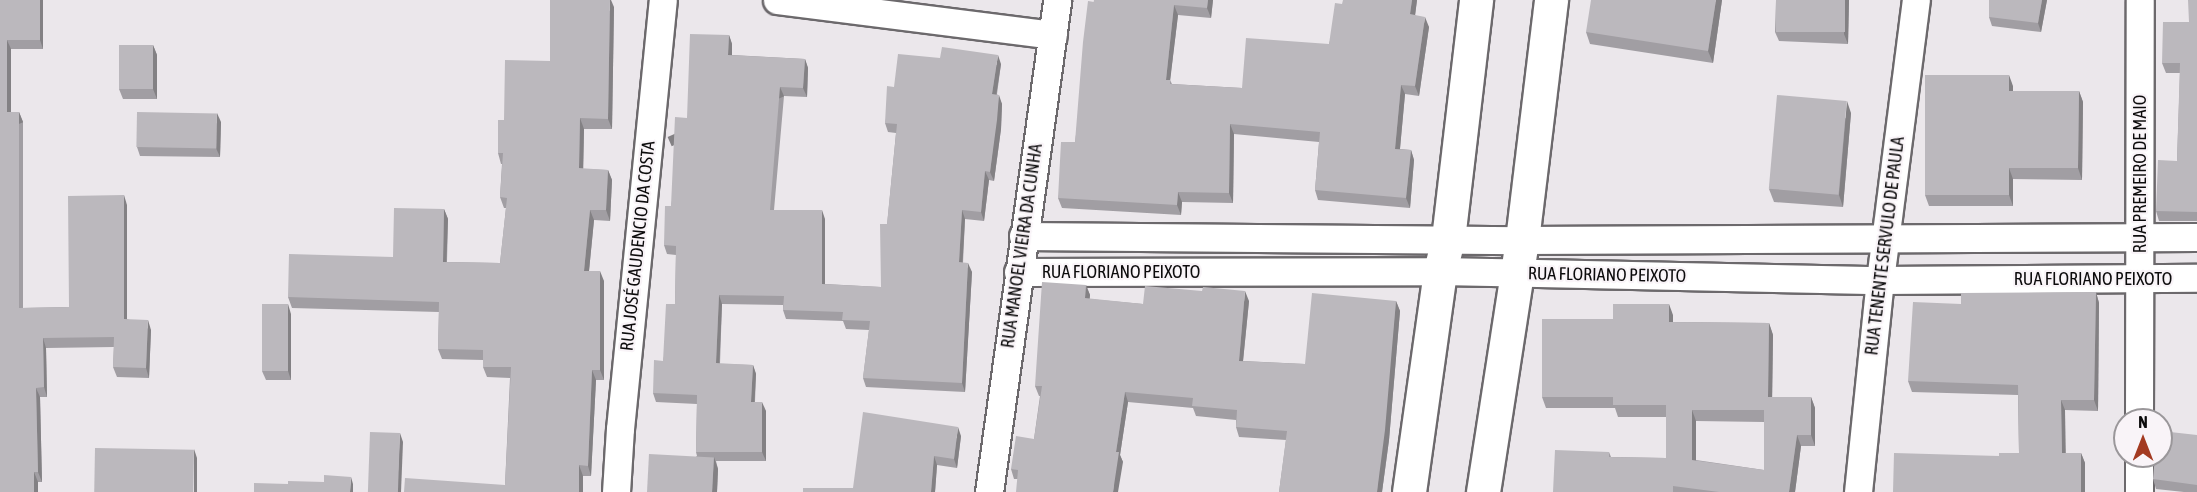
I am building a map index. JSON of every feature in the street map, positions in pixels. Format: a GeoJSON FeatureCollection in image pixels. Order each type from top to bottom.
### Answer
{"type":"FeatureCollection","features":[{"type":"Feature","properties":{"kind":"street","name":"RUA JOSÉ GAUDENCIO DA COSTA"},"geometry":{"type":"LineString","coordinates":[[616,492],[620,429],[663,0]]}},
{"type":"Feature","properties":{"kind":"street"},"geometry":{"type":"LineString","coordinates":[[777,0],[1053,35]]}},
{"type":"Feature","properties":{"kind":"street","name":"RUA MANOEL VIEIRA DA CUNHA"},"geometry":{"type":"LineString","coordinates":[[989,492],[1057,0]]}},
{"type":"Feature","properties":{"kind":"street"},"geometry":{"type":"LineString","coordinates":[[1409,492],[1440,271],[1448,239],[1476,0]]}},
{"type":"Feature","properties":{"kind":"street"},"geometry":{"type":"LineString","coordinates":[[1483,492],[1522,240],[1551,0]]}},
{"type":"Feature","properties":{"kind":"street","name":"RUA TENENTE SERVULO DE PAULA"},"geometry":{"type":"LineString","coordinates":[[1858,492],[1880,280],[1916,0]]}},
{"type":"Feature","properties":{"kind":"street","name":"RUA PREMEIRO DE MAIO"},"geometry":{"type":"LineString","coordinates":[[2139,408],[2140,0]]}},
{"type":"Feature","properties":{"kind":"street","name":"RUA FLORIANO PEIXOTO"},"geometry":{"type":"LineString","coordinates":[[1023,236],[1522,240],[2197,237]]}},
{"type":"Feature","properties":{"kind":"street","name":"RUA FLORIANO PEIXOTO"},"geometry":{"type":"LineString","coordinates":[[1018,272],[1440,271],[1880,280],[2197,278]]}},
{"type":"Feature","properties":{"kind":"street"},"geometry":{"type":"LineString","coordinates":[[2139,468],[2139,492]]}},
{"type":"Feature","properties":{"kind":"building"},"geometry":{"type":"Polygon","coordinates":[[[0,0],[40,0],[40,40],[7,40],[7,112],[19,112],[19,308],[69,307],[68,196],[124,195],[124,319],[148,320],[146,368],[113,367],[114,337],[43,338],[44,387],[36,388],[38,472],[34,472],[34,492],[0,492],[0,0]]]}},
{"type":"Feature","properties":{"kind":"building"},"geometry":{"type":"Polygon","coordinates":[[[550,0],[610,0],[608,119],[580,118],[579,168],[608,170],[606,210],[590,210],[584,271],[600,271],[600,370],[592,370],[588,466],[579,465],[579,492],[404,492],[405,478],[505,485],[511,367],[483,367],[483,350],[438,349],[439,302],[288,297],[289,254],[393,257],[394,208],[444,209],[443,262],[500,263],[507,198],[500,197],[503,153],[498,153],[498,120],[504,120],[505,60],[550,61],[550,0]]]}},
{"type":"Feature","properties":{"kind":"building"},"geometry":{"type":"Polygon","coordinates":[[[1094,0],[1208,0],[1207,8],[1174,5],[1166,80],[1170,80],[1170,84],[1242,88],[1246,38],[1329,44],[1335,3],[1342,4],[1343,0],[1412,0],[1410,14],[1425,17],[1415,86],[1401,85],[1395,149],[1411,150],[1406,198],[1315,190],[1320,132],[1230,124],[1229,193],[1178,192],[1177,205],[1058,198],[1061,142],[1075,142],[1088,1],[1094,2],[1094,0]]]}},
{"type":"Feature","properties":{"kind":"building"},"geometry":{"type":"Polygon","coordinates":[[[1591,0],[1716,0],[1708,51],[1586,32],[1591,0]]]}},
{"type":"Feature","properties":{"kind":"building"},"geometry":{"type":"Polygon","coordinates":[[[1776,0],[1845,0],[1845,32],[1776,32],[1776,0]]]}},
{"type":"Feature","properties":{"kind":"building"},"geometry":{"type":"Polygon","coordinates":[[[1989,0],[2042,0],[2038,23],[1989,17],[1989,0]]]}},
{"type":"Feature","properties":{"kind":"building"},"geometry":{"type":"Polygon","coordinates":[[[2188,0],[2197,0],[2197,212],[2156,211],[2158,160],[2177,161],[2180,63],[2162,63],[2163,22],[2189,22],[2188,0]]]}},
{"type":"Feature","properties":{"kind":"building"},"geometry":{"type":"Polygon","coordinates":[[[690,34],[729,35],[728,55],[805,59],[803,88],[780,87],[770,210],[822,210],[822,284],[881,287],[880,224],[887,224],[897,124],[885,123],[887,86],[894,87],[898,54],[940,58],[942,47],[998,55],[992,94],[999,95],[997,120],[990,172],[985,171],[981,212],[962,210],[959,262],[968,263],[962,383],[863,378],[870,321],[842,320],[843,312],[783,310],[784,296],[719,295],[716,363],[753,365],[751,402],[762,402],[762,452],[696,452],[697,395],[653,393],[654,360],[663,361],[666,304],[675,304],[676,246],[664,245],[665,206],[671,206],[675,117],[687,118],[690,34]]]}},
{"type":"Feature","properties":{"kind":"building"},"geometry":{"type":"Polygon","coordinates":[[[119,45],[153,45],[153,89],[119,89],[119,45]]]}},
{"type":"Feature","properties":{"kind":"building"},"geometry":{"type":"Polygon","coordinates":[[[1925,75],[2009,75],[2009,91],[2079,91],[2078,168],[2009,168],[2009,195],[1925,195],[1925,75]]]}},
{"type":"Feature","properties":{"kind":"building"},"geometry":{"type":"Polygon","coordinates":[[[1777,95],[1847,101],[1839,195],[1769,189],[1777,95]]]}},
{"type":"Feature","properties":{"kind":"building"},"geometry":{"type":"Polygon","coordinates":[[[137,112],[217,113],[216,148],[136,147],[137,112]]]}},
{"type":"Feature","properties":{"kind":"building"},"geometry":{"type":"Polygon","coordinates":[[[1042,282],[1086,285],[1085,298],[1143,304],[1145,286],[1202,291],[1203,287],[1245,291],[1239,361],[1305,364],[1312,293],[1396,301],[1385,430],[1377,492],[1279,492],[1287,431],[1236,427],[1237,410],[1192,406],[1193,398],[1125,392],[1113,492],[1016,492],[1018,470],[1011,469],[1016,436],[1034,439],[1042,386],[1035,386],[1042,282]]]}},
{"type":"Feature","properties":{"kind":"building"},"geometry":{"type":"Polygon","coordinates":[[[2096,292],[2094,400],[2061,400],[2062,453],[2081,453],[2081,492],[1893,492],[1894,453],[1999,456],[1999,453],[2019,453],[2018,385],[1908,381],[1913,302],[1961,304],[1961,293],[2096,292]]]}},
{"type":"Feature","properties":{"kind":"building"},"geometry":{"type":"Polygon","coordinates":[[[262,304],[288,304],[288,371],[262,371],[262,304]]]}},
{"type":"Feature","properties":{"kind":"building"},"geometry":{"type":"Polygon","coordinates":[[[1613,304],[1669,304],[1669,322],[1769,323],[1768,397],[1811,397],[1811,435],[1797,435],[1789,492],[1719,492],[1673,486],[1673,492],[1553,492],[1555,450],[1609,452],[1609,457],[1666,458],[1666,405],[1613,405],[1613,397],[1542,397],[1542,319],[1613,319],[1613,304]],[[1692,410],[1692,460],[1764,470],[1764,410],[1692,410]]]}},
{"type":"Feature","properties":{"kind":"building"},"geometry":{"type":"Polygon","coordinates":[[[863,412],[958,427],[954,459],[934,456],[931,492],[803,492],[803,488],[853,488],[863,412]]]}},
{"type":"Feature","properties":{"kind":"building"},"geometry":{"type":"Polygon","coordinates":[[[370,432],[400,433],[398,492],[368,492],[370,432]]]}},
{"type":"Feature","properties":{"kind":"building"},"geometry":{"type":"Polygon","coordinates":[[[2173,432],[2197,435],[2197,485],[2153,479],[2154,468],[2173,468],[2173,432]]]}},
{"type":"Feature","properties":{"kind":"building"},"geometry":{"type":"Polygon","coordinates":[[[95,448],[194,450],[193,492],[94,492],[95,448]]]}},
{"type":"Feature","properties":{"kind":"building"},"geometry":{"type":"Polygon","coordinates":[[[649,454],[714,457],[712,492],[647,492],[649,454]]]}},
{"type":"Feature","properties":{"kind":"building"},"geometry":{"type":"Polygon","coordinates":[[[324,475],[351,477],[350,492],[254,492],[254,483],[324,482],[324,475]]]}}]}
